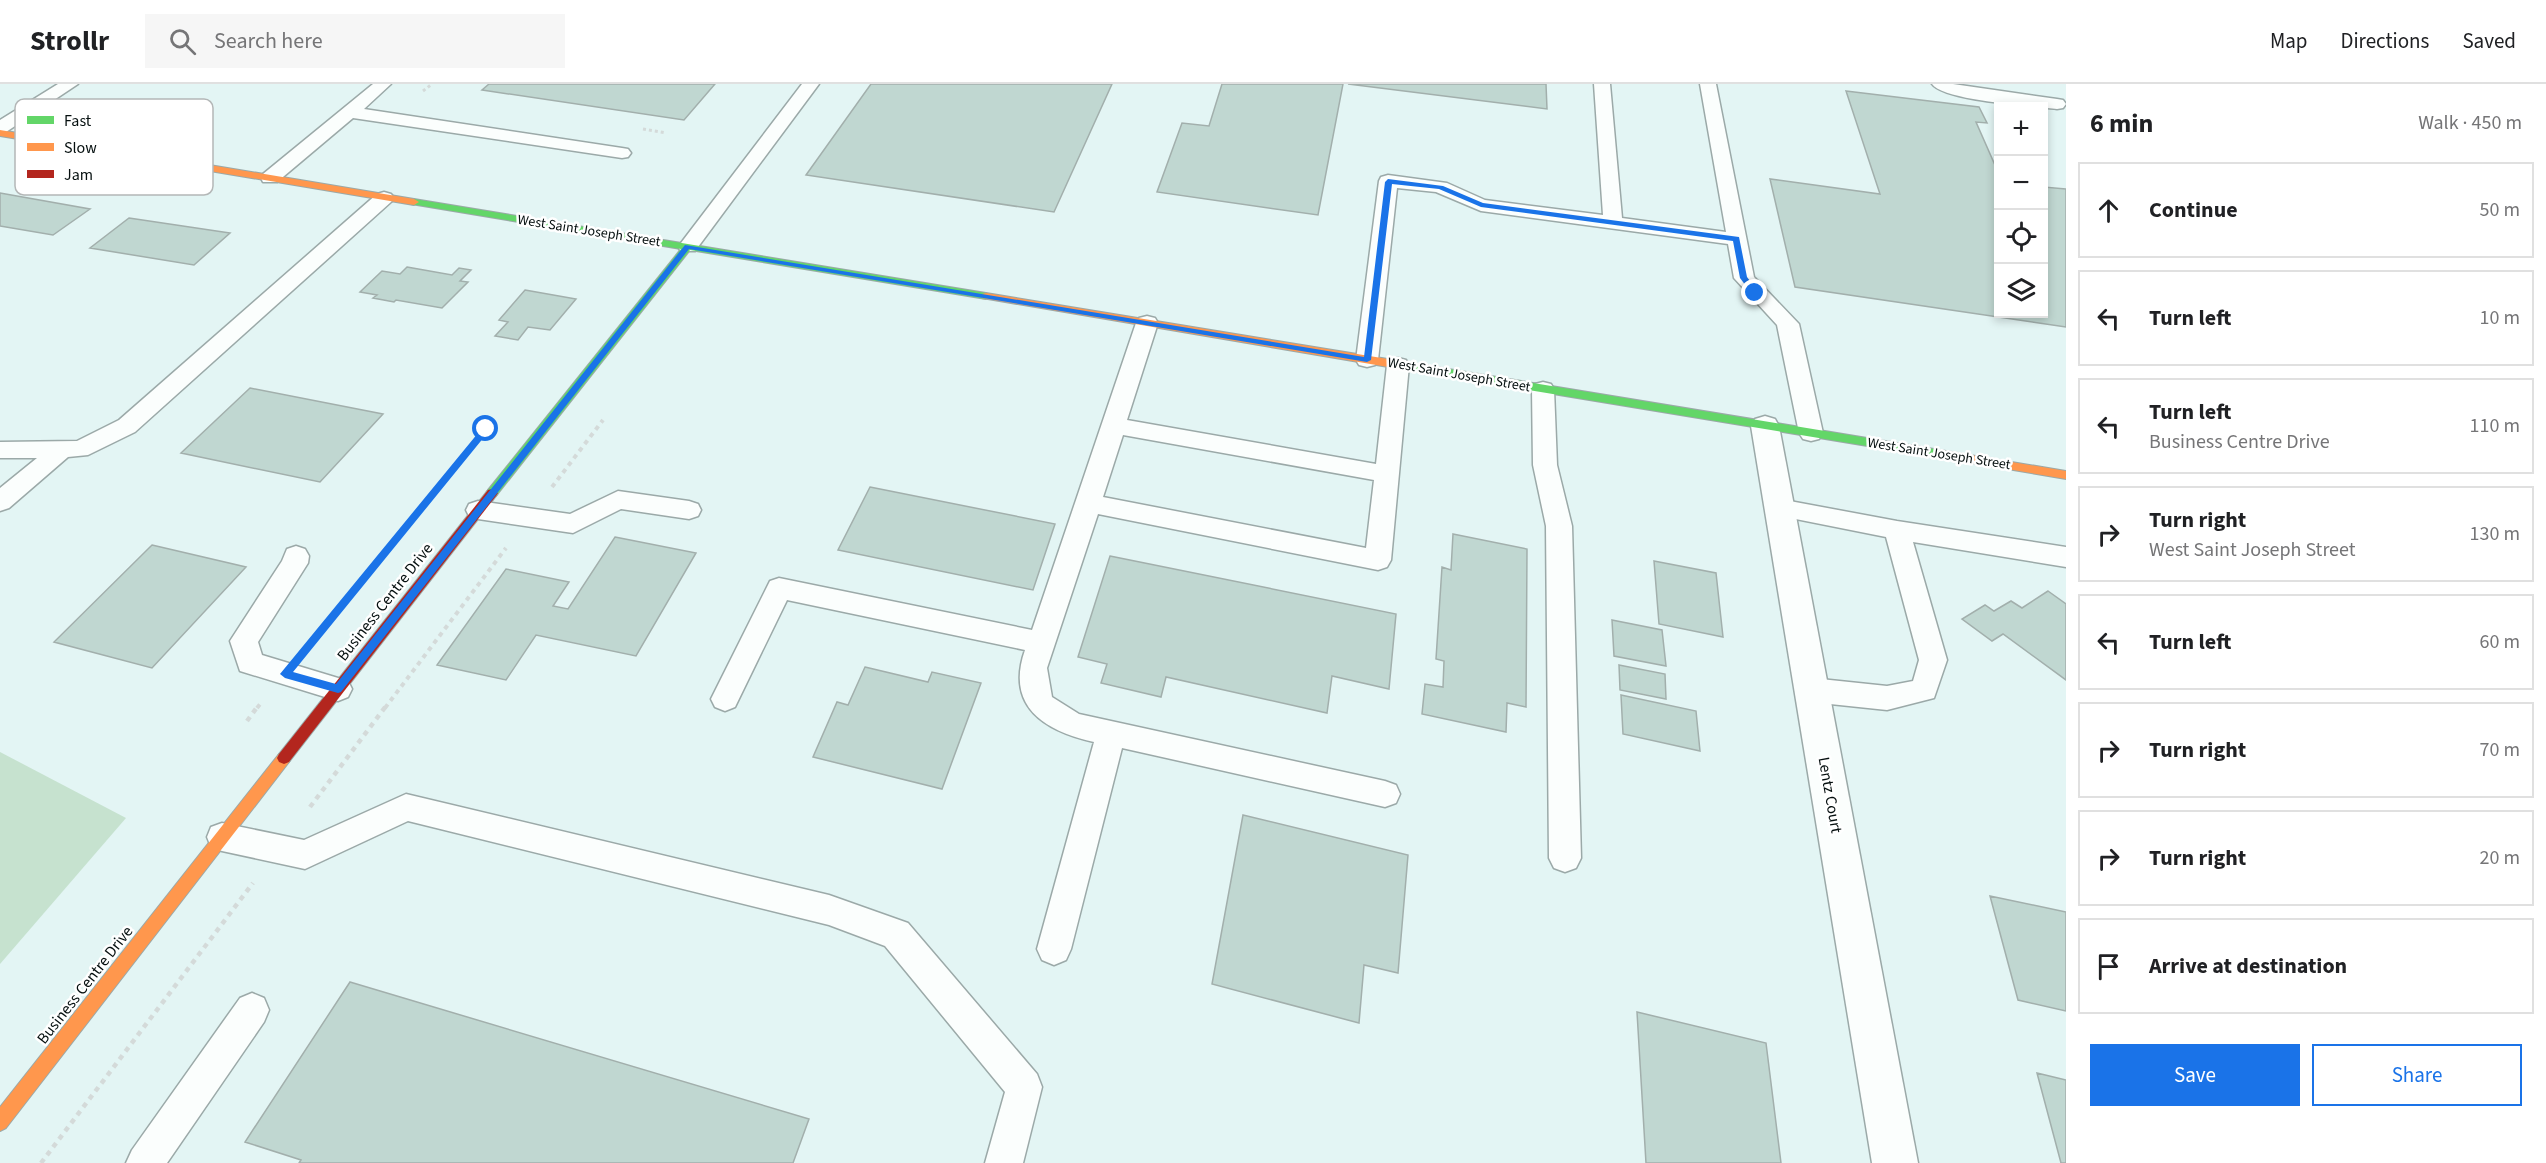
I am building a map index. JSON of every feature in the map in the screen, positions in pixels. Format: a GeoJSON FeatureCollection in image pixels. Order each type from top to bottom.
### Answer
{"type":"FeatureCollection","features":[{"type":"Feature","properties":{"kind":"street","name":"West Saint Joseph Street"},"geometry":{"type":"LineString","coordinates":[[0,133],[15,136]]}},
{"type":"Feature","properties":{"kind":"street","name":"West Saint Joseph Street"},"geometry":{"type":"LineString","coordinates":[[213,168],[2066,475]]}},
{"type":"Feature","properties":{"kind":"street","name":"Business Centre Drive"},"geometry":{"type":"LineString","coordinates":[[0,1122],[478,510],[688,247]]}},
{"type":"Feature","properties":{"kind":"street","name":"Lentz Court"},"geometry":{"type":"LineString","coordinates":[[1765,426],[1895,1163]]}},
{"type":"Feature","properties":{"kind":"lane"},"geometry":{"type":"LineString","coordinates":[[46,99],[70,84]]}},
{"type":"Feature","properties":{"kind":"lane"},"geometry":{"type":"LineString","coordinates":[[270,178],[382,84]]}},
{"type":"Feature","properties":{"kind":"lane"},"geometry":{"type":"LineString","coordinates":[[688,247],[811,84]]}},
{"type":"Feature","properties":{"kind":"lane"},"geometry":{"type":"LineString","coordinates":[[1602,84],[1613,221]]}},
{"type":"Feature","properties":{"kind":"lane"},"geometry":{"type":"LineString","coordinates":[[1708,84],[1744,278],[1755,293],[1779,311],[1788,324],[1811,433]]}},
{"type":"Feature","properties":{"kind":"lane"},"geometry":{"type":"LineString","coordinates":[[1940,84],[1954,91],[2061,111]]}},
{"type":"Feature","properties":{"kind":"lane"},"geometry":{"type":"LineString","coordinates":[[2046,84],[2061,111]]}},
{"type":"Feature","properties":{"kind":"lane"},"geometry":{"type":"LineString","coordinates":[[349,112],[622,153]]}},
{"type":"Feature","properties":{"kind":"lane"},"geometry":{"type":"LineString","coordinates":[[0,128],[15,119]]}},
{"type":"Feature","properties":{"kind":"lane"},"geometry":{"type":"LineString","coordinates":[[1367,360],[1388,182],[1440,188],[1481,205],[1736,239]]}},
{"type":"Feature","properties":{"kind":"lane"},"geometry":{"type":"LineString","coordinates":[[0,450],[80,449],[127,426],[384,198]]}},
{"type":"Feature","properties":{"kind":"lane"},"geometry":{"type":"LineString","coordinates":[[1147,323],[1033,668],[1039,703],[1072,725],[1385,794]]}},
{"type":"Feature","properties":{"kind":"lane"},"geometry":{"type":"LineString","coordinates":[[1089,503],[1377,560],[1398,365]]}},
{"type":"Feature","properties":{"kind":"lane"},"geometry":{"type":"LineString","coordinates":[[1543,389],[1545,465],[1559,526],[1565,858]]}},
{"type":"Feature","properties":{"kind":"lane"},"geometry":{"type":"LineString","coordinates":[[1114,426],[1386,474]]}},
{"type":"Feature","properties":{"kind":"lane"},"geometry":{"type":"LineString","coordinates":[[0,502],[63,449]]}},
{"type":"Feature","properties":{"kind":"lane"},"geometry":{"type":"LineString","coordinates":[[478,510],[573,524],[618,500],[689,510]]}},
{"type":"Feature","properties":{"kind":"lane"},"geometry":{"type":"LineString","coordinates":[[1779,508],[1897,530],[2066,557]]}},
{"type":"Feature","properties":{"kind":"lane"},"geometry":{"type":"LineString","coordinates":[[1811,690],[1887,698],[1924,690],[1933,660],[1897,530]]}},
{"type":"Feature","properties":{"kind":"lane"},"geometry":{"type":"LineString","coordinates":[[296,556],[295,563],[244,641],[249,663],[338,689]]}},
{"type":"Feature","properties":{"kind":"lane"},"geometry":{"type":"LineString","coordinates":[[725,699],[779,588],[1042,643]]}},
{"type":"Feature","properties":{"kind":"lane"},"geometry":{"type":"LineString","coordinates":[[1054,949],[1111,734]]}},
{"type":"Feature","properties":{"kind":"lane"},"geometry":{"type":"LineString","coordinates":[[222,837],[305,855],[406,807],[829,910],[896,934],[1024,1087],[1004,1163]]}},
{"type":"Feature","properties":{"kind":"lane"},"geometry":{"type":"LineString","coordinates":[[145,1163],[252,1010]]}},
{"type":"Feature","properties":{"kind":"path"},"geometry":{"type":"LineString","coordinates":[[41,1163],[603,420]]}},
{"type":"Feature","properties":{"kind":"path"},"geometry":{"type":"LineString","coordinates":[[247,721],[486,429]]}},
{"type":"Feature","properties":{"kind":"green space"},"geometry":{"type":"Polygon","coordinates":[[[0,752],[126,818],[0,964],[0,752]]]}},
{"type":"Feature","properties":{"kind":"building"},"geometry":{"type":"Polygon","coordinates":[[[489,84],[715,84],[684,120],[482,90],[489,84]]]}},
{"type":"Feature","properties":{"kind":"building"},"geometry":{"type":"Polygon","coordinates":[[[871,84],[1112,84],[1054,212],[806,175],[871,84]]]}},
{"type":"Feature","properties":{"kind":"building"},"geometry":{"type":"Polygon","coordinates":[[[1222,84],[1343,84],[1318,215],[1157,192],[1182,123],[1209,126],[1222,84]]]}},
{"type":"Feature","properties":{"kind":"building"},"geometry":{"type":"Polygon","coordinates":[[[1348,84],[1546,84],[1547,109],[1348,84]]]}},
{"type":"Feature","properties":{"kind":"building"},"geometry":{"type":"Polygon","coordinates":[[[1846,91],[1979,107],[1987,123],[1976,122],[1994,163],[1994,316],[1795,287],[1770,179],[1880,194],[1846,91]]]}},
{"type":"Feature","properties":{"kind":"building"},"geometry":{"type":"Polygon","coordinates":[[[2048,187],[2066,189],[2066,327],[2005,318],[2048,318],[2048,187]]]}},
{"type":"Feature","properties":{"kind":"building"},"geometry":{"type":"Polygon","coordinates":[[[0,193],[90,209],[53,235],[0,226],[0,193]]]}},
{"type":"Feature","properties":{"kind":"building"},"geometry":{"type":"Polygon","coordinates":[[[129,218],[230,233],[194,265],[90,248],[129,218]]]}},
{"type":"Feature","properties":{"kind":"building"},"geometry":{"type":"Polygon","coordinates":[[[407,267],[452,275],[459,268],[471,270],[460,281],[468,282],[442,308],[373,298],[377,295],[360,292],[382,271],[400,274],[407,267]]]}},
{"type":"Feature","properties":{"kind":"building"},"geometry":{"type":"Polygon","coordinates":[[[525,290],[576,299],[550,330],[528,327],[518,340],[495,336],[508,322],[499,320],[525,290]]]}},
{"type":"Feature","properties":{"kind":"building"},"geometry":{"type":"Polygon","coordinates":[[[250,388],[383,414],[320,482],[181,453],[250,388]]]}},
{"type":"Feature","properties":{"kind":"building"},"geometry":{"type":"Polygon","coordinates":[[[870,487],[1055,524],[1033,590],[838,550],[870,487]]]}},
{"type":"Feature","properties":{"kind":"building"},"geometry":{"type":"Polygon","coordinates":[[[1453,534],[1527,549],[1526,707],[1507,703],[1506,732],[1422,714],[1425,684],[1443,687],[1444,661],[1436,659],[1442,567],[1451,570],[1453,534]]]}},
{"type":"Feature","properties":{"kind":"building"},"geometry":{"type":"Polygon","coordinates":[[[615,537],[696,553],[636,656],[536,635],[506,680],[437,665],[506,569],[569,582],[553,606],[568,609],[615,537]]]}},
{"type":"Feature","properties":{"kind":"building"},"geometry":{"type":"Polygon","coordinates":[[[152,545],[246,567],[152,668],[54,642],[152,545]]]}},
{"type":"Feature","properties":{"kind":"building"},"geometry":{"type":"Polygon","coordinates":[[[1110,556],[1396,614],[1389,689],[1332,676],[1327,713],[1166,677],[1161,697],[1101,683],[1107,664],[1078,657],[1110,556]]]}},
{"type":"Feature","properties":{"kind":"building"},"geometry":{"type":"Polygon","coordinates":[[[1654,561],[1716,573],[1723,637],[1659,624],[1654,561]]]}},
{"type":"Feature","properties":{"kind":"building"},"geometry":{"type":"Polygon","coordinates":[[[2048,591],[2066,604],[2066,680],[2003,634],[1992,641],[1962,619],[1985,605],[1994,611],[2011,601],[2022,608],[2048,591]]]}},
{"type":"Feature","properties":{"kind":"building"},"geometry":{"type":"Polygon","coordinates":[[[1612,620],[1662,630],[1666,666],[1614,656],[1612,620]]]}},
{"type":"Feature","properties":{"kind":"building"},"geometry":{"type":"Polygon","coordinates":[[[1619,665],[1665,674],[1666,699],[1620,690],[1619,665]]]}},
{"type":"Feature","properties":{"kind":"building"},"geometry":{"type":"Polygon","coordinates":[[[865,667],[928,682],[932,672],[981,683],[942,789],[813,757],[837,702],[848,705],[865,667]]]}},
{"type":"Feature","properties":{"kind":"building"},"geometry":{"type":"Polygon","coordinates":[[[1621,695],[1696,711],[1700,751],[1623,734],[1621,695]]]}},
{"type":"Feature","properties":{"kind":"building"},"geometry":{"type":"Polygon","coordinates":[[[1243,815],[1408,855],[1398,973],[1364,965],[1359,1023],[1212,984],[1243,815]]]}},
{"type":"Feature","properties":{"kind":"building"},"geometry":{"type":"Polygon","coordinates":[[[1990,896],[2066,912],[2066,1011],[2018,1000],[1990,896]]]}},
{"type":"Feature","properties":{"kind":"building"},"geometry":{"type":"Polygon","coordinates":[[[350,982],[809,1119],[793,1163],[299,1163],[301,1160],[245,1142],[350,982]]]}},
{"type":"Feature","properties":{"kind":"building"},"geometry":{"type":"Polygon","coordinates":[[[1637,1012],[1766,1043],[1781,1163],[1646,1163],[1637,1012]]]}},
{"type":"Feature","properties":{"kind":"building"},"geometry":{"type":"Polygon","coordinates":[[[2037,1073],[2066,1080],[2066,1163],[2061,1163],[2037,1073]]]}},
{"type":"Feature","properties":{"kind":"traffic: fast"},"geometry":{"type":"LineString","coordinates":[[414,202],[986,296]]}},
{"type":"Feature","properties":{"kind":"traffic: fast"},"geometry":{"type":"LineString","coordinates":[[492,493],[688,247]]}},
{"type":"Feature","properties":{"kind":"traffic: fast"},"geometry":{"type":"LineString","coordinates":[[1400,365],[1940,454]]}},
{"type":"Feature","properties":{"kind":"traffic: slow"},"geometry":{"type":"LineString","coordinates":[[0,133],[15,136]]}},
{"type":"Feature","properties":{"kind":"traffic: slow"},"geometry":{"type":"LineString","coordinates":[[213,168],[414,202]]}},
{"type":"Feature","properties":{"kind":"traffic: slow"},"geometry":{"type":"LineString","coordinates":[[986,296],[1400,365]]}},
{"type":"Feature","properties":{"kind":"traffic: slow"},"geometry":{"type":"LineString","coordinates":[[1940,454],[2066,475]]}},
{"type":"Feature","properties":{"kind":"traffic: slow"},"geometry":{"type":"LineString","coordinates":[[0,1122],[284,758]]}},
{"type":"Feature","properties":{"kind":"traffic: jam"},"geometry":{"type":"LineString","coordinates":[[284,758],[492,493]]}},
{"type":"Feature","properties":{"kind":"route"},"geometry":{"type":"LineString","coordinates":[[486,429],[285,674],[338,689],[688,247],[1367,360],[1388,182],[1440,188],[1481,205],[1736,239],[1744,278],[1755,293]]}}]}
